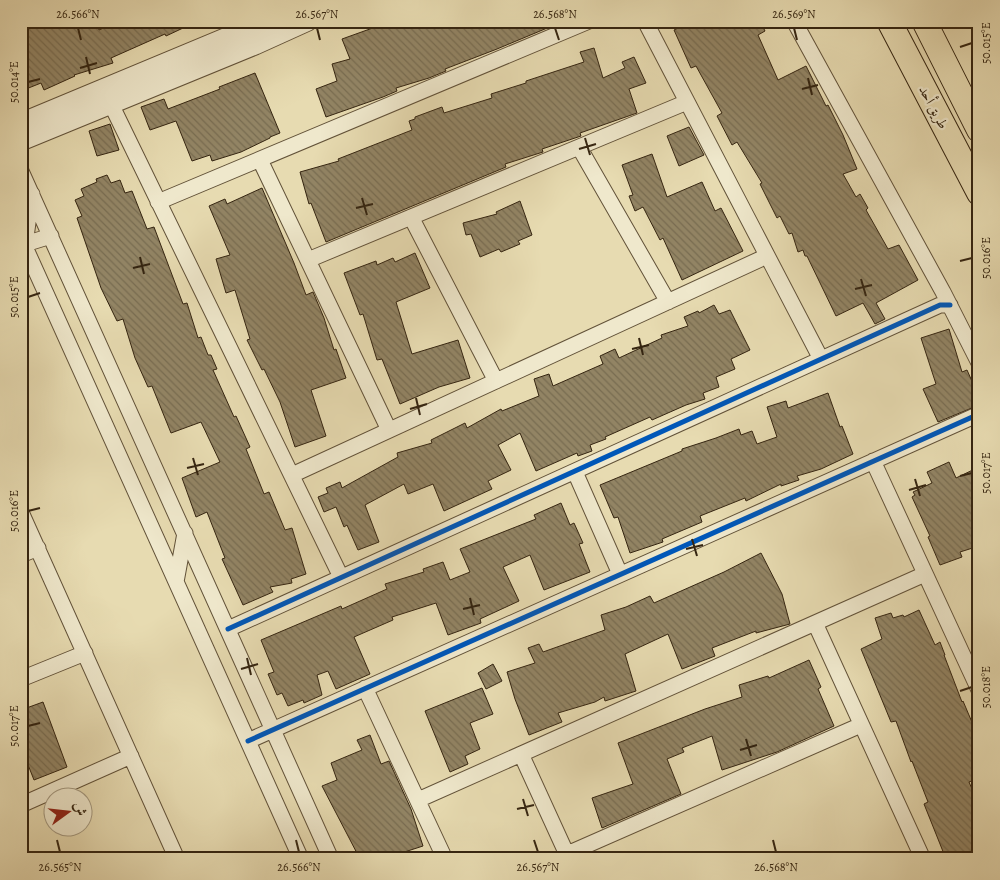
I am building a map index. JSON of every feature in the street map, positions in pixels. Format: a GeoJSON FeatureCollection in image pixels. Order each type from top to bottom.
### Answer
{"type":"FeatureCollection","features":[{"type":"Feature","properties":{"kind":"main road","name":"طريق أحد"},"geometry":{"type":"LineString","coordinates":[[889,21],[979,193]]}},
{"type":"Feature","properties":{"kind":"main road","name":"طريق أحد"},"geometry":{"type":"LineString","coordinates":[[924,21],[979,130]]}},
{"type":"Feature","properties":{"kind":"street"},"geometry":{"type":"LineString","coordinates":[[21,141],[308,21]]}},
{"type":"Feature","properties":{"kind":"street"},"geometry":{"type":"LineString","coordinates":[[158,202],[588,21]]}},
{"type":"Feature","properties":{"kind":"street"},"geometry":{"type":"LineString","coordinates":[[645,21],[821,360]]}},
{"type":"Feature","properties":{"kind":"street"},"geometry":{"type":"LineString","coordinates":[[794,21],[950,305],[979,363]]}},
{"type":"Feature","properties":{"kind":"street"},"geometry":{"type":"LineString","coordinates":[[21,123],[256,23]]}},
{"type":"Feature","properties":{"kind":"street"},"geometry":{"type":"LineString","coordinates":[[308,260],[687,102]]}},
{"type":"Feature","properties":{"kind":"street"},"geometry":{"type":"LineString","coordinates":[[111,104],[341,578]]}},
{"type":"Feature","properties":{"kind":"street"},"geometry":{"type":"LineString","coordinates":[[580,147],[668,302]]}},
{"type":"Feature","properties":{"kind":"street"},"geometry":{"type":"LineString","coordinates":[[260,160],[389,430]]}},
{"type":"Feature","properties":{"kind":"street"},"geometry":{"type":"LineString","coordinates":[[21,171],[331,859]]}},
{"type":"Feature","properties":{"kind":"street"},"geometry":{"type":"LineString","coordinates":[[32,194],[25,244],[51,236]]}},
{"type":"Feature","properties":{"kind":"street"},"geometry":{"type":"LineString","coordinates":[[411,217],[496,381]]}},
{"type":"Feature","properties":{"kind":"street"},"geometry":{"type":"LineString","coordinates":[[21,238],[25,258],[176,582],[301,859]]}},
{"type":"Feature","properties":{"kind":"street"},"geometry":{"type":"LineString","coordinates":[[292,476],[767,256]]}},
{"type":"Feature","properties":{"kind":"street"},"geometry":{"type":"LineString","coordinates":[[228,629],[940,305],[950,305]]}},
{"type":"Feature","properties":{"kind":"street"},"geometry":{"type":"LineString","coordinates":[[248,741],[979,414]]}},
{"type":"Feature","properties":{"kind":"street"},"geometry":{"type":"LineString","coordinates":[[873,461],[979,690]]}},
{"type":"Feature","properties":{"kind":"street"},"geometry":{"type":"LineString","coordinates":[[574,472],[620,574]]}},
{"type":"Feature","properties":{"kind":"street"},"geometry":{"type":"LineString","coordinates":[[21,512],[177,859]]}},
{"type":"Feature","properties":{"kind":"street"},"geometry":{"type":"LineString","coordinates":[[176,582],[185,533]]}},
{"type":"Feature","properties":{"kind":"street"},"geometry":{"type":"LineString","coordinates":[[21,555],[38,548]]}},
{"type":"Feature","properties":{"kind":"street"},"geometry":{"type":"LineString","coordinates":[[418,800],[925,574]]}},
{"type":"Feature","properties":{"kind":"street"},"geometry":{"type":"LineString","coordinates":[[815,623],[923,859]]}},
{"type":"Feature","properties":{"kind":"street"},"geometry":{"type":"LineString","coordinates":[[21,679],[85,653]]}},
{"type":"Feature","properties":{"kind":"street"},"geometry":{"type":"LineString","coordinates":[[364,688],[445,859]]}},
{"type":"Feature","properties":{"kind":"street"},"geometry":{"type":"LineString","coordinates":[[521,754],[568,857],[861,725]]}},
{"type":"Feature","properties":{"kind":"street"},"geometry":{"type":"LineString","coordinates":[[21,804],[131,756]]}},
{"type":"Feature","properties":{"kind":"building"},"geometry":{"type":"Polygon","coordinates":[[[21,21],[97,21],[99,30],[119,21],[198,21],[111,58],[113,63],[74,75],[44,90],[41,83],[21,91],[21,21]]]}},
{"type":"Feature","properties":{"kind":"building"},"geometry":{"type":"Polygon","coordinates":[[[380,21],[564,21],[445,69],[446,71],[429,78],[396,88],[397,91],[383,97],[326,117],[316,89],[337,81],[332,64],[350,59],[342,39],[381,25],[380,21]]]}},
{"type":"Feature","properties":{"kind":"building"},"geometry":{"type":"Polygon","coordinates":[[[693,21],[760,21],[765,31],[758,35],[778,80],[806,66],[843,135],[857,169],[843,174],[856,197],[860,194],[868,208],[866,210],[888,249],[899,245],[918,280],[876,303],[885,319],[875,324],[863,303],[836,316],[807,256],[805,256],[803,250],[798,252],[792,233],[789,234],[780,216],[777,218],[760,184],[762,183],[737,142],[732,145],[717,116],[722,113],[696,66],[691,68],[674,30],[693,21]]]}},
{"type":"Feature","properties":{"kind":"building"},"geometry":{"type":"Polygon","coordinates":[[[594,48],[603,78],[625,68],[622,62],[634,57],[646,83],[629,89],[637,113],[580,133],[581,136],[542,149],[543,152],[505,164],[506,167],[326,242],[311,203],[309,204],[300,172],[339,161],[338,159],[412,130],[409,121],[415,119],[415,117],[442,107],[444,113],[492,98],[491,94],[584,62],[580,52],[594,48]]]}},
{"type":"Feature","properties":{"kind":"building"},"geometry":{"type":"Polygon","coordinates":[[[255,73],[280,133],[241,152],[212,161],[210,155],[192,161],[176,121],[150,130],[141,107],[164,99],[168,109],[255,73]]]}},
{"type":"Feature","properties":{"kind":"building"},"geometry":{"type":"Polygon","coordinates":[[[110,124],[119,150],[97,156],[89,131],[110,124]]]}},
{"type":"Feature","properties":{"kind":"building"},"geometry":{"type":"Polygon","coordinates":[[[689,127],[704,155],[679,166],[667,136],[689,127]]]}},
{"type":"Feature","properties":{"kind":"building"},"geometry":{"type":"Polygon","coordinates":[[[652,154],[667,197],[702,182],[715,211],[721,208],[743,251],[682,280],[663,238],[660,240],[643,207],[635,211],[629,196],[633,195],[622,165],[652,154]]]}},
{"type":"Feature","properties":{"kind":"building"},"geometry":{"type":"Polygon","coordinates":[[[107,175],[111,183],[120,180],[125,193],[132,191],[147,229],[154,227],[183,304],[187,303],[198,338],[201,337],[208,355],[211,355],[217,369],[213,370],[250,447],[246,449],[264,494],[269,492],[285,530],[292,528],[306,574],[291,579],[292,583],[270,587],[273,592],[243,605],[222,559],[225,558],[207,512],[196,517],[182,478],[220,462],[201,422],[171,433],[152,386],[148,387],[135,358],[123,319],[117,321],[101,288],[77,218],[82,216],[75,200],[84,196],[81,189],[97,182],[96,179],[107,175]]]}},
{"type":"Feature","properties":{"kind":"building"},"geometry":{"type":"Polygon","coordinates":[[[262,188],[306,295],[313,292],[346,378],[311,390],[326,436],[295,447],[280,402],[247,340],[250,339],[235,290],[226,293],[216,259],[230,255],[209,206],[225,199],[227,204],[262,188]]]}},
{"type":"Feature","properties":{"kind":"building"},"geometry":{"type":"Polygon","coordinates":[[[520,201],[532,235],[518,241],[520,244],[501,252],[499,249],[480,257],[471,234],[466,235],[463,223],[497,214],[496,212],[520,201]]]}},
{"type":"Feature","properties":{"kind":"building"},"geometry":{"type":"Polygon","coordinates":[[[415,253],[430,288],[396,302],[412,354],[458,340],[470,378],[439,387],[400,404],[382,359],[377,360],[363,314],[360,315],[344,273],[376,261],[377,265],[393,258],[395,262],[415,253]]]}},
{"type":"Feature","properties":{"kind":"building"},"geometry":{"type":"Polygon","coordinates":[[[714,305],[719,314],[730,310],[750,350],[731,359],[735,369],[716,377],[719,387],[703,393],[705,399],[652,420],[650,417],[590,445],[592,451],[578,456],[577,453],[536,471],[520,433],[498,445],[511,470],[488,481],[492,489],[444,511],[433,484],[408,494],[404,484],[365,505],[379,542],[358,550],[347,525],[344,527],[336,507],[324,512],[318,497],[328,493],[326,488],[340,482],[342,488],[398,457],[397,453],[432,443],[431,440],[465,423],[467,428],[501,409],[502,411],[539,396],[534,379],[549,374],[553,386],[603,364],[600,356],[615,349],[619,358],[662,338],[661,335],[688,326],[684,317],[698,311],[699,313],[714,305]]]}},
{"type":"Feature","properties":{"kind":"building"},"geometry":{"type":"Polygon","coordinates":[[[949,329],[962,372],[967,370],[979,397],[979,405],[938,422],[923,389],[936,384],[921,338],[949,329]]]}},
{"type":"Feature","properties":{"kind":"building"},"geometry":{"type":"Polygon","coordinates":[[[828,393],[840,427],[842,426],[853,454],[821,469],[797,476],[799,480],[781,486],[781,484],[746,501],[745,498],[700,516],[702,522],[662,539],[663,542],[630,553],[618,517],[614,518],[600,485],[682,451],[682,449],[739,429],[741,435],[752,431],[757,444],[777,437],[767,407],[786,401],[788,408],[828,393]]]}},
{"type":"Feature","properties":{"kind":"building"},"geometry":{"type":"Polygon","coordinates":[[[949,462],[956,478],[979,467],[979,546],[960,552],[962,557],[940,565],[928,537],[930,536],[912,497],[915,495],[913,492],[932,483],[927,472],[949,462]]]}},
{"type":"Feature","properties":{"kind":"building"},"geometry":{"type":"Polygon","coordinates":[[[561,503],[570,525],[574,523],[583,543],[579,544],[590,572],[544,590],[530,555],[503,567],[519,601],[480,619],[481,623],[448,635],[436,603],[392,617],[393,620],[354,637],[370,674],[336,689],[328,671],[317,675],[322,695],[304,703],[303,700],[288,706],[282,693],[277,695],[268,674],[274,672],[261,640],[341,606],[342,609],[387,589],[385,584],[424,572],[423,569],[443,562],[450,580],[470,572],[460,549],[536,519],[534,515],[561,503]]]}},
{"type":"Feature","properties":{"kind":"building"},"geometry":{"type":"Polygon","coordinates":[[[761,553],[782,594],[790,624],[756,633],[756,631],[712,648],[715,656],[682,669],[668,634],[625,654],[636,691],[605,701],[604,697],[595,702],[558,713],[562,722],[529,735],[507,672],[535,663],[528,648],[539,644],[543,652],[605,630],[601,615],[626,607],[650,596],[654,603],[724,572],[761,553]]]}},
{"type":"Feature","properties":{"kind":"building"},"geometry":{"type":"Polygon","coordinates":[[[919,610],[935,645],[940,642],[962,702],[977,734],[975,735],[979,743],[979,778],[969,782],[979,805],[979,859],[946,859],[924,804],[928,802],[896,721],[891,722],[861,649],[882,639],[875,618],[891,613],[893,618],[903,615],[904,617],[919,610]]]}},
{"type":"Feature","properties":{"kind":"building"},"geometry":{"type":"Polygon","coordinates":[[[809,660],[821,687],[818,689],[834,726],[777,752],[722,770],[712,736],[682,748],[684,752],[667,759],[681,794],[602,828],[592,798],[633,784],[618,743],[705,709],[742,697],[739,685],[768,676],[769,678],[809,660]]]}},
{"type":"Feature","properties":{"kind":"building"},"geometry":{"type":"Polygon","coordinates":[[[493,664],[502,681],[486,689],[478,673],[493,664]]]}},
{"type":"Feature","properties":{"kind":"building"},"geometry":{"type":"Polygon","coordinates":[[[482,688],[493,714],[470,723],[480,749],[465,756],[468,764],[450,772],[425,711],[482,688]]]}},
{"type":"Feature","properties":{"kind":"building"},"geometry":{"type":"Polygon","coordinates":[[[43,702],[67,767],[34,780],[21,747],[21,710],[43,702]]]}},
{"type":"Feature","properties":{"kind":"building"},"geometry":{"type":"Polygon","coordinates":[[[370,735],[381,764],[389,761],[411,809],[423,846],[392,856],[394,859],[360,859],[322,786],[337,780],[331,763],[362,750],[357,740],[370,735]]]}},
{"type":"Feature","properties":{"kind":"cycle path"},"geometry":{"type":"LineString","coordinates":[[228,629],[940,305],[950,305]]}},
{"type":"Feature","properties":{"kind":"cycle path"},"geometry":{"type":"LineString","coordinates":[[248,741],[979,414]]}}]}
